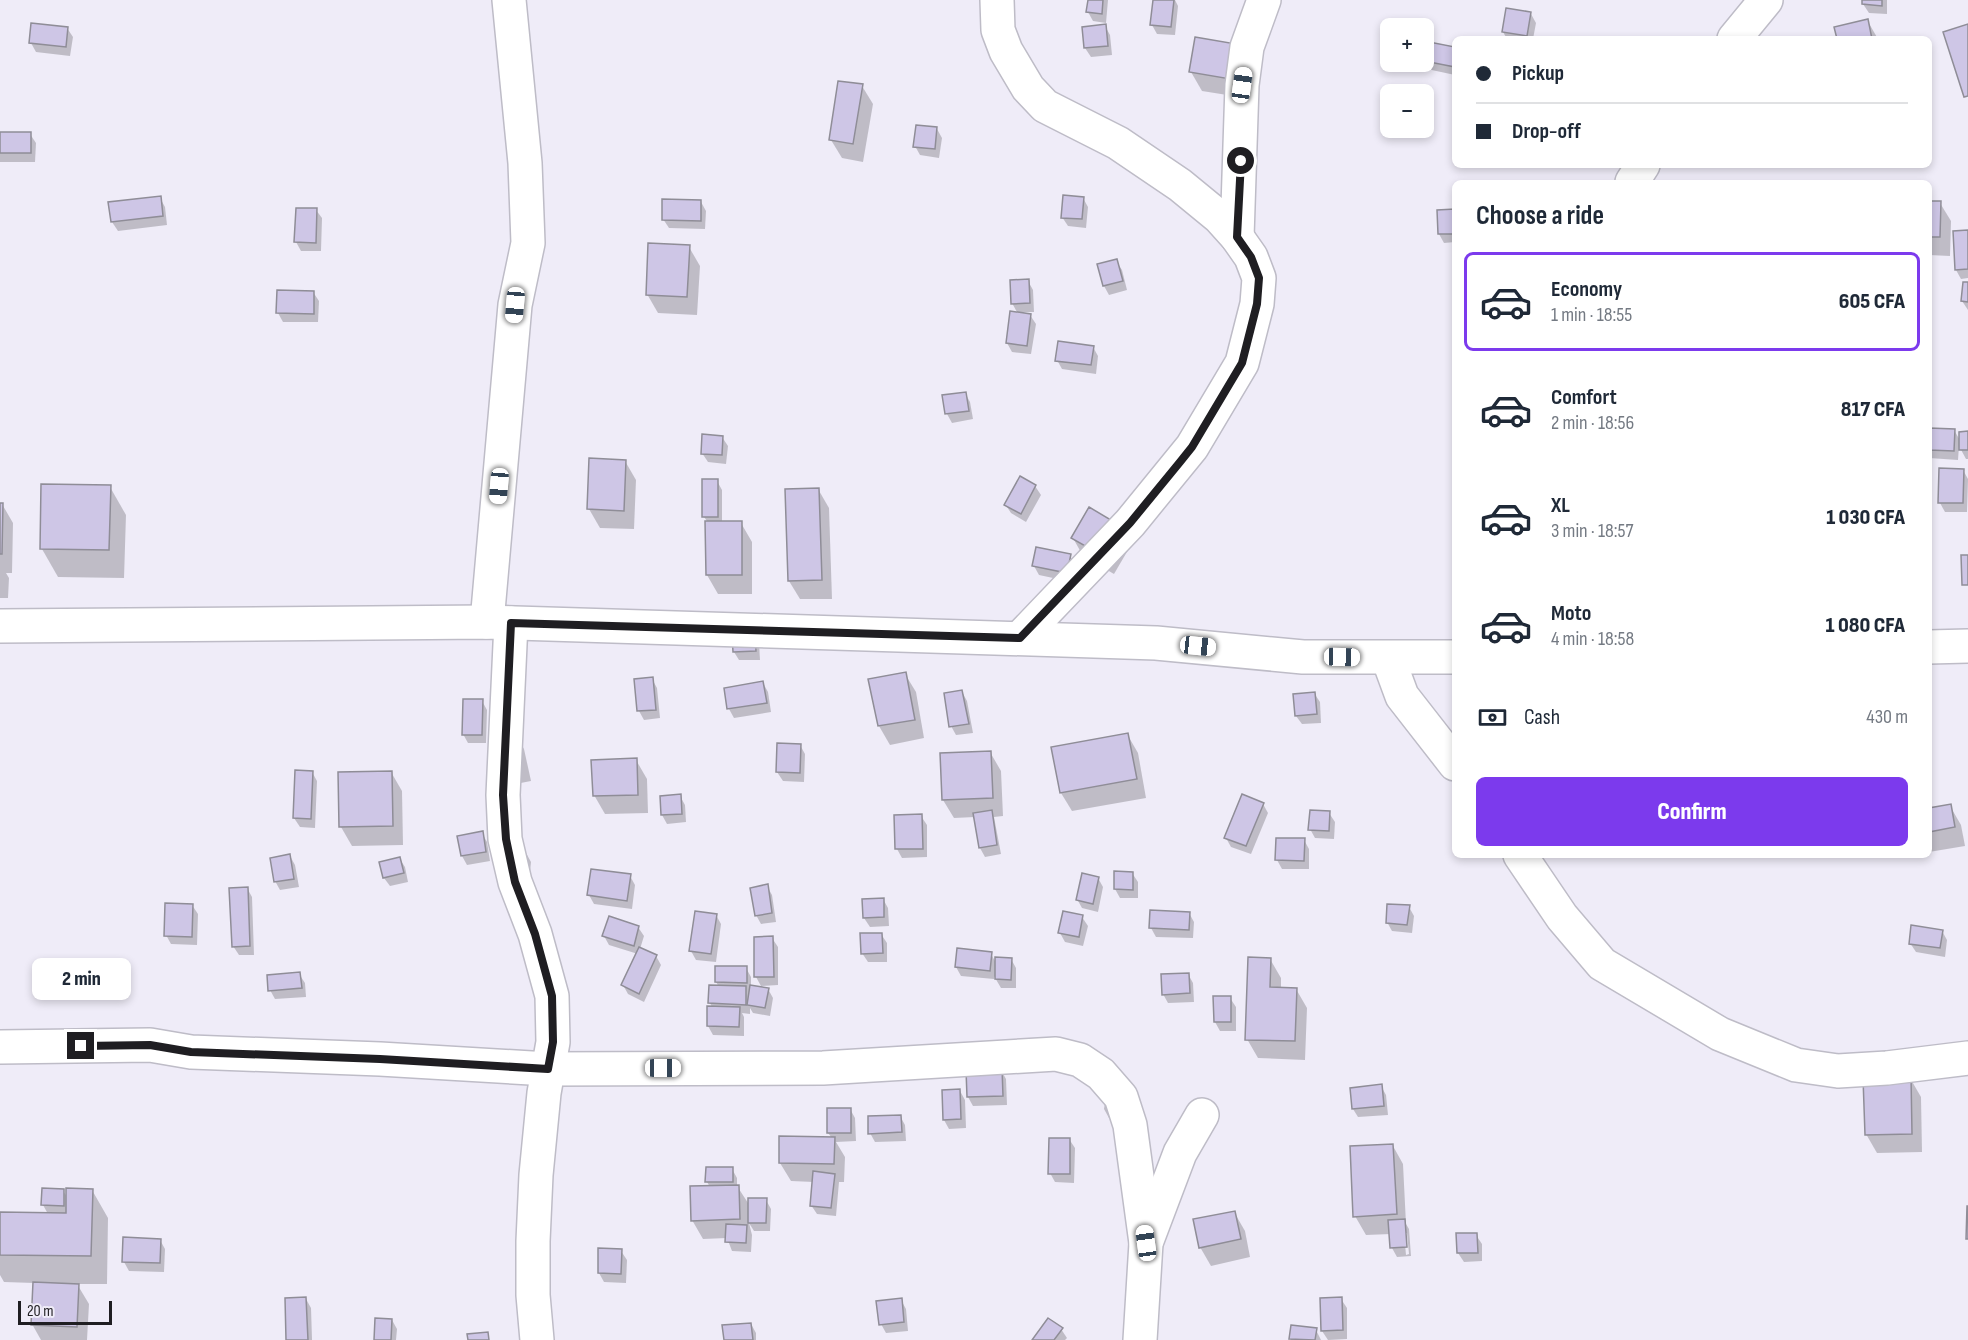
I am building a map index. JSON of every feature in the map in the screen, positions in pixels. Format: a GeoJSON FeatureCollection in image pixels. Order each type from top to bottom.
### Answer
{"type":"FeatureCollection","features":[{"type":"Feature","properties":{"kind":"street"},"geometry":{"type":"LineString","coordinates":[[509,0],[525,164],[528,243],[515,305],[499,622],[506,839],[515,882],[535,934],[552,996],[553,1042],[536,1175],[534,1219],[533,1295],[537,1340]]}},
{"type":"Feature","properties":{"kind":"street"},"geometry":{"type":"LineString","coordinates":[[998,0],[998,30],[1006,51],[1028,88],[1045,106],[1118,143],[1180,185],[1219,217],[1251,257],[1259,278],[1257,304],[1242,363],[1192,447],[1130,523],[1020,638]]}},
{"type":"Feature","properties":{"kind":"street"},"geometry":{"type":"LineString","coordinates":[[1237,237],[1242,85],[1247,48],[1264,0]]}},
{"type":"Feature","properties":{"kind":"street"},"geometry":{"type":"LineString","coordinates":[[1736,36],[1766,0]]}},
{"type":"Feature","properties":{"kind":"street"},"geometry":{"type":"LineString","coordinates":[[0,626],[499,622],[1156,642],[1303,657],[1452,657]]}},
{"type":"Feature","properties":{"kind":"street"},"geometry":{"type":"LineString","coordinates":[[1932,647],[1968,646]]}},
{"type":"Feature","properties":{"kind":"street"},"geometry":{"type":"LineString","coordinates":[[1385,658],[1402,696],[1452,760]]}},
{"type":"Feature","properties":{"kind":"street"},"geometry":{"type":"LineString","coordinates":[[1522,858],[1562,917],[1602,964],[1720,1034],[1796,1065],[1838,1071],[1887,1068],[1968,1058]]}},
{"type":"Feature","properties":{"kind":"street"},"geometry":{"type":"LineString","coordinates":[[0,1047],[150,1045],[191,1052],[380,1059],[548,1069],[823,1068],[1056,1054],[1080,1060],[1101,1074],[1121,1097],[1130,1125],[1146,1243],[1140,1340]]}},
{"type":"Feature","properties":{"kind":"street"},"geometry":{"type":"LineString","coordinates":[[1146,1243],[1180,1153],[1202,1115]]}},
{"type":"Feature","properties":{"kind":"building"},"geometry":{"type":"Polygon","coordinates":[[[1088,0],[1103,0],[1102,14],[1086,12],[1088,0]]]}},
{"type":"Feature","properties":{"kind":"building"},"geometry":{"type":"Polygon","coordinates":[[[1153,0],[1174,0],[1171,27],[1150,25],[1153,0]]]}},
{"type":"Feature","properties":{"kind":"building"},"geometry":{"type":"Polygon","coordinates":[[[1862,0],[1882,0],[1882,6],[1862,4],[1862,0]]]}},
{"type":"Feature","properties":{"kind":"building"},"geometry":{"type":"Polygon","coordinates":[[[1506,8],[1531,12],[1527,36],[1502,32],[1506,8]]]}},
{"type":"Feature","properties":{"kind":"building"},"geometry":{"type":"Polygon","coordinates":[[[1868,19],[1871,36],[1836,36],[1834,27],[1868,19]]]}},
{"type":"Feature","properties":{"kind":"building"},"geometry":{"type":"Polygon","coordinates":[[[31,23],[68,27],[66,47],[29,43],[31,23]]]}},
{"type":"Feature","properties":{"kind":"building"},"geometry":{"type":"Polygon","coordinates":[[[1106,24],[1108,46],[1084,48],[1082,27],[1106,24]]]}},
{"type":"Feature","properties":{"kind":"building"},"geometry":{"type":"Polygon","coordinates":[[[1968,24],[1968,96],[1964,97],[1943,32],[1968,24]]]}},
{"type":"Feature","properties":{"kind":"building"},"geometry":{"type":"Polygon","coordinates":[[[1195,37],[1242,45],[1236,80],[1189,72],[1195,37]]]}},
{"type":"Feature","properties":{"kind":"building"},"geometry":{"type":"Polygon","coordinates":[[[1434,43],[1452,46],[1452,66],[1434,63],[1434,43]]]}},
{"type":"Feature","properties":{"kind":"building"},"geometry":{"type":"Polygon","coordinates":[[[838,81],[863,84],[853,144],[829,140],[838,81]]]}},
{"type":"Feature","properties":{"kind":"building"},"geometry":{"type":"Polygon","coordinates":[[[916,125],[937,127],[935,149],[913,147],[916,125]]]}},
{"type":"Feature","properties":{"kind":"building"},"geometry":{"type":"Polygon","coordinates":[[[0,132],[31,132],[31,153],[0,153],[0,132]]]}},
{"type":"Feature","properties":{"kind":"building"},"geometry":{"type":"Polygon","coordinates":[[[1063,195],[1084,197],[1082,219],[1061,218],[1063,195]]]}},
{"type":"Feature","properties":{"kind":"building"},"geometry":{"type":"Polygon","coordinates":[[[161,196],[163,216],[111,222],[108,202],[161,196]]]}},
{"type":"Feature","properties":{"kind":"building"},"geometry":{"type":"Polygon","coordinates":[[[662,199],[701,200],[701,221],[662,220],[662,199]]]}},
{"type":"Feature","properties":{"kind":"building"},"geometry":{"type":"Polygon","coordinates":[[[1932,201],[1941,201],[1940,237],[1932,237],[1932,201]]]}},
{"type":"Feature","properties":{"kind":"building"},"geometry":{"type":"Polygon","coordinates":[[[296,208],[317,208],[316,243],[294,242],[296,208]]]}},
{"type":"Feature","properties":{"kind":"building"},"geometry":{"type":"Polygon","coordinates":[[[1452,209],[1452,234],[1438,234],[1437,210],[1452,209]]]}},
{"type":"Feature","properties":{"kind":"building"},"geometry":{"type":"Polygon","coordinates":[[[1968,230],[1968,269],[1955,270],[1953,231],[1968,230]]]}},
{"type":"Feature","properties":{"kind":"building"},"geometry":{"type":"Polygon","coordinates":[[[648,243],[690,245],[687,297],[646,295],[648,243]]]}},
{"type":"Feature","properties":{"kind":"building"},"geometry":{"type":"Polygon","coordinates":[[[1117,259],[1123,281],[1103,286],[1097,264],[1117,259]]]}},
{"type":"Feature","properties":{"kind":"building"},"geometry":{"type":"Polygon","coordinates":[[[1029,279],[1030,303],[1011,304],[1010,280],[1029,279]]]}},
{"type":"Feature","properties":{"kind":"building"},"geometry":{"type":"Polygon","coordinates":[[[1963,282],[1968,282],[1968,302],[1961,301],[1963,282]]]}},
{"type":"Feature","properties":{"kind":"building"},"geometry":{"type":"Polygon","coordinates":[[[277,290],[314,291],[314,314],[276,313],[277,290]]]}},
{"type":"Feature","properties":{"kind":"building"},"geometry":{"type":"Polygon","coordinates":[[[1010,311],[1031,314],[1027,346],[1006,343],[1010,311]]]}},
{"type":"Feature","properties":{"kind":"building"},"geometry":{"type":"Polygon","coordinates":[[[1058,341],[1094,346],[1091,365],[1055,361],[1058,341]]]}},
{"type":"Feature","properties":{"kind":"building"},"geometry":{"type":"Polygon","coordinates":[[[966,392],[969,411],[945,414],[942,395],[966,392]]]}},
{"type":"Feature","properties":{"kind":"building"},"geometry":{"type":"Polygon","coordinates":[[[1932,428],[1955,429],[1954,451],[1932,450],[1932,428]]]}},
{"type":"Feature","properties":{"kind":"building"},"geometry":{"type":"Polygon","coordinates":[[[1968,431],[1968,450],[1959,450],[1959,432],[1968,431]]]}},
{"type":"Feature","properties":{"kind":"building"},"geometry":{"type":"Polygon","coordinates":[[[702,434],[723,436],[722,455],[701,454],[702,434]]]}},
{"type":"Feature","properties":{"kind":"building"},"geometry":{"type":"Polygon","coordinates":[[[589,458],[626,460],[624,511],[587,509],[589,458]]]}},
{"type":"Feature","properties":{"kind":"building"},"geometry":{"type":"Polygon","coordinates":[[[1939,468],[1964,469],[1963,503],[1938,503],[1939,468]]]}},
{"type":"Feature","properties":{"kind":"building"},"geometry":{"type":"Polygon","coordinates":[[[1020,476],[1036,485],[1021,514],[1004,505],[1020,476]]]}},
{"type":"Feature","properties":{"kind":"building"},"geometry":{"type":"Polygon","coordinates":[[[702,479],[718,479],[718,517],[702,517],[702,479]]]}},
{"type":"Feature","properties":{"kind":"building"},"geometry":{"type":"Polygon","coordinates":[[[41,484],[111,485],[109,550],[40,549],[41,484]]]}},
{"type":"Feature","properties":{"kind":"building"},"geometry":{"type":"Polygon","coordinates":[[[819,488],[822,580],[788,581],[785,489],[819,488]]]}},
{"type":"Feature","properties":{"kind":"building"},"geometry":{"type":"Polygon","coordinates":[[[0,503],[3,503],[2,554],[0,554],[0,503]]]}},
{"type":"Feature","properties":{"kind":"building"},"geometry":{"type":"Polygon","coordinates":[[[1089,507],[1121,526],[1103,556],[1071,538],[1089,507]]]}},
{"type":"Feature","properties":{"kind":"building"},"geometry":{"type":"Polygon","coordinates":[[[705,521],[742,521],[742,575],[706,575],[705,521]]]}},
{"type":"Feature","properties":{"kind":"building"},"geometry":{"type":"Polygon","coordinates":[[[1036,547],[1071,554],[1067,573],[1032,566],[1036,547]]]}},
{"type":"Feature","properties":{"kind":"building"},"geometry":{"type":"Polygon","coordinates":[[[1961,555],[1968,555],[1968,585],[1962,585],[1961,555]]]}},
{"type":"Feature","properties":{"kind":"building"},"geometry":{"type":"Polygon","coordinates":[[[755,633],[756,651],[733,652],[732,634],[755,633]]]}},
{"type":"Feature","properties":{"kind":"building"},"geometry":{"type":"Polygon","coordinates":[[[906,672],[915,720],[878,726],[868,679],[906,672]]]}},
{"type":"Feature","properties":{"kind":"building"},"geometry":{"type":"Polygon","coordinates":[[[653,677],[656,710],[637,711],[634,679],[653,677]]]}},
{"type":"Feature","properties":{"kind":"building"},"geometry":{"type":"Polygon","coordinates":[[[763,681],[767,703],[727,709],[724,688],[763,681]]]}},
{"type":"Feature","properties":{"kind":"building"},"geometry":{"type":"Polygon","coordinates":[[[962,690],[969,724],[949,727],[944,693],[962,690]]]}},
{"type":"Feature","properties":{"kind":"building"},"geometry":{"type":"Polygon","coordinates":[[[1315,692],[1317,714],[1295,716],[1293,694],[1315,692]]]}},
{"type":"Feature","properties":{"kind":"building"},"geometry":{"type":"Polygon","coordinates":[[[463,699],[483,699],[482,735],[462,735],[463,699]]]}},
{"type":"Feature","properties":{"kind":"building"},"geometry":{"type":"Polygon","coordinates":[[[1128,733],[1137,779],[1060,793],[1051,747],[1128,733]]]}},
{"type":"Feature","properties":{"kind":"building"},"geometry":{"type":"Polygon","coordinates":[[[777,743],[801,744],[800,773],[776,772],[777,743]]]}},
{"type":"Feature","properties":{"kind":"building"},"geometry":{"type":"Polygon","coordinates":[[[991,751],[993,798],[942,800],[940,753],[991,751]]]}},
{"type":"Feature","properties":{"kind":"building"},"geometry":{"type":"Polygon","coordinates":[[[637,758],[638,795],[593,796],[591,760],[637,758]]]}},
{"type":"Feature","properties":{"kind":"building"},"geometry":{"type":"Polygon","coordinates":[[[295,770],[313,771],[311,819],[293,818],[295,770]]]}},
{"type":"Feature","properties":{"kind":"building"},"geometry":{"type":"Polygon","coordinates":[[[392,771],[393,826],[339,827],[338,772],[392,771]]]}},
{"type":"Feature","properties":{"kind":"building"},"geometry":{"type":"Polygon","coordinates":[[[681,794],[682,814],[661,815],[660,796],[681,794]]]}},
{"type":"Feature","properties":{"kind":"building"},"geometry":{"type":"Polygon","coordinates":[[[1242,794],[1264,803],[1246,846],[1224,838],[1242,794]]]}},
{"type":"Feature","properties":{"kind":"building"},"geometry":{"type":"Polygon","coordinates":[[[1951,804],[1955,827],[1932,831],[1932,807],[1951,804]]]}},
{"type":"Feature","properties":{"kind":"building"},"geometry":{"type":"Polygon","coordinates":[[[992,810],[997,845],[979,848],[973,813],[992,810]]]}},
{"type":"Feature","properties":{"kind":"building"},"geometry":{"type":"Polygon","coordinates":[[[1310,810],[1330,811],[1329,831],[1308,830],[1310,810]]]}},
{"type":"Feature","properties":{"kind":"building"},"geometry":{"type":"Polygon","coordinates":[[[922,814],[923,849],[895,849],[894,815],[922,814]]]}},
{"type":"Feature","properties":{"kind":"building"},"geometry":{"type":"Polygon","coordinates":[[[483,831],[486,852],[461,856],[457,836],[483,831]]]}},
{"type":"Feature","properties":{"kind":"building"},"geometry":{"type":"Polygon","coordinates":[[[1276,838],[1305,838],[1304,861],[1275,860],[1276,838]]]}},
{"type":"Feature","properties":{"kind":"building"},"geometry":{"type":"Polygon","coordinates":[[[290,854],[294,879],[274,882],[270,858],[290,854]]]}},
{"type":"Feature","properties":{"kind":"building"},"geometry":{"type":"Polygon","coordinates":[[[400,857],[404,873],[383,878],[379,862],[400,857]]]}},
{"type":"Feature","properties":{"kind":"building"},"geometry":{"type":"Polygon","coordinates":[[[591,869],[631,874],[627,901],[587,895],[591,869]]]}},
{"type":"Feature","properties":{"kind":"building"},"geometry":{"type":"Polygon","coordinates":[[[1114,871],[1133,872],[1133,890],[1114,889],[1114,871]]]}},
{"type":"Feature","properties":{"kind":"building"},"geometry":{"type":"Polygon","coordinates":[[[1082,873],[1099,877],[1093,904],[1076,900],[1082,873]]]}},
{"type":"Feature","properties":{"kind":"building"},"geometry":{"type":"Polygon","coordinates":[[[768,884],[772,913],[755,916],[750,888],[768,884]]]}},
{"type":"Feature","properties":{"kind":"building"},"geometry":{"type":"Polygon","coordinates":[[[248,887],[250,946],[232,947],[229,888],[248,887]]]}},
{"type":"Feature","properties":{"kind":"building"},"geometry":{"type":"Polygon","coordinates":[[[884,898],[884,917],[863,918],[862,899],[884,898]]]}},
{"type":"Feature","properties":{"kind":"building"},"geometry":{"type":"Polygon","coordinates":[[[165,903],[193,904],[192,937],[164,936],[165,903]]]}},
{"type":"Feature","properties":{"kind":"building"},"geometry":{"type":"Polygon","coordinates":[[[1387,904],[1410,905],[1407,925],[1386,923],[1387,904]]]}},
{"type":"Feature","properties":{"kind":"building"},"geometry":{"type":"Polygon","coordinates":[[[1150,910],[1190,912],[1189,930],[1149,928],[1150,910]]]}},
{"type":"Feature","properties":{"kind":"building"},"geometry":{"type":"Polygon","coordinates":[[[695,911],[717,914],[711,954],[689,951],[695,911]]]}},
{"type":"Feature","properties":{"kind":"building"},"geometry":{"type":"Polygon","coordinates":[[[1063,911],[1083,915],[1079,937],[1058,933],[1063,911]]]}},
{"type":"Feature","properties":{"kind":"building"},"geometry":{"type":"Polygon","coordinates":[[[609,916],[639,926],[634,946],[602,936],[609,916]]]}},
{"type":"Feature","properties":{"kind":"building"},"geometry":{"type":"Polygon","coordinates":[[[1911,925],[1943,930],[1940,948],[1909,944],[1911,925]]]}},
{"type":"Feature","properties":{"kind":"building"},"geometry":{"type":"Polygon","coordinates":[[[860,933],[882,933],[883,953],[861,954],[860,933]]]}},
{"type":"Feature","properties":{"kind":"building"},"geometry":{"type":"Polygon","coordinates":[[[773,936],[774,977],[754,977],[754,937],[773,936]]]}},
{"type":"Feature","properties":{"kind":"building"},"geometry":{"type":"Polygon","coordinates":[[[639,947],[657,955],[639,994],[621,985],[639,947]]]}},
{"type":"Feature","properties":{"kind":"building"},"geometry":{"type":"Polygon","coordinates":[[[957,948],[992,952],[990,971],[955,967],[957,948]]]}},
{"type":"Feature","properties":{"kind":"building"},"geometry":{"type":"Polygon","coordinates":[[[995,957],[1012,958],[1011,980],[995,979],[995,957]]]}},
{"type":"Feature","properties":{"kind":"building"},"geometry":{"type":"Polygon","coordinates":[[[1248,957],[1271,958],[1270,987],[1297,988],[1295,1041],[1245,1040],[1248,957]]]}},
{"type":"Feature","properties":{"kind":"building"},"geometry":{"type":"Polygon","coordinates":[[[715,966],[747,966],[747,983],[715,982],[715,966]]]}},
{"type":"Feature","properties":{"kind":"building"},"geometry":{"type":"Polygon","coordinates":[[[300,972],[302,988],[268,991],[267,975],[300,972]]]}},
{"type":"Feature","properties":{"kind":"building"},"geometry":{"type":"Polygon","coordinates":[[[1189,973],[1190,993],[1162,995],[1161,974],[1189,973]]]}},
{"type":"Feature","properties":{"kind":"building"},"geometry":{"type":"Polygon","coordinates":[[[709,985],[746,986],[746,1005],[708,1003],[709,985]]]}},
{"type":"Feature","properties":{"kind":"building"},"geometry":{"type":"Polygon","coordinates":[[[750,985],[769,988],[765,1008],[747,1005],[750,985]]]}},
{"type":"Feature","properties":{"kind":"building"},"geometry":{"type":"Polygon","coordinates":[[[1213,996],[1231,996],[1231,1022],[1214,1022],[1213,996]]]}},
{"type":"Feature","properties":{"kind":"building"},"geometry":{"type":"Polygon","coordinates":[[[707,1006],[740,1007],[739,1027],[707,1026],[707,1006]]]}},
{"type":"Feature","properties":{"kind":"building"},"geometry":{"type":"Polygon","coordinates":[[[1002,1068],[1003,1096],[967,1097],[966,1070],[1002,1068]]]}},
{"type":"Feature","properties":{"kind":"building"},"geometry":{"type":"Polygon","coordinates":[[[1911,1076],[1912,1134],[1865,1135],[1863,1078],[1911,1076]]]}},
{"type":"Feature","properties":{"kind":"building"},"geometry":{"type":"Polygon","coordinates":[[[1382,1084],[1384,1106],[1352,1109],[1350,1088],[1382,1084]]]}},
{"type":"Feature","properties":{"kind":"building"},"geometry":{"type":"Polygon","coordinates":[[[960,1089],[961,1119],[943,1120],[942,1090],[960,1089]]]}},
{"type":"Feature","properties":{"kind":"building"},"geometry":{"type":"Polygon","coordinates":[[[827,1108],[851,1108],[851,1133],[827,1133],[827,1108]]]}},
{"type":"Feature","properties":{"kind":"building"},"geometry":{"type":"Polygon","coordinates":[[[901,1115],[902,1132],[868,1134],[868,1116],[901,1115]]]}},
{"type":"Feature","properties":{"kind":"building"},"geometry":{"type":"Polygon","coordinates":[[[779,1136],[835,1137],[834,1164],[779,1163],[779,1136]]]}},
{"type":"Feature","properties":{"kind":"building"},"geometry":{"type":"Polygon","coordinates":[[[1049,1138],[1070,1138],[1070,1174],[1048,1174],[1049,1138]]]}},
{"type":"Feature","properties":{"kind":"building"},"geometry":{"type":"Polygon","coordinates":[[[1393,1144],[1397,1214],[1353,1217],[1350,1146],[1393,1144]]]}},
{"type":"Feature","properties":{"kind":"building"},"geometry":{"type":"Polygon","coordinates":[[[706,1167],[733,1167],[733,1182],[705,1182],[706,1167]]]}},
{"type":"Feature","properties":{"kind":"building"},"geometry":{"type":"Polygon","coordinates":[[[813,1171],[835,1174],[831,1208],[810,1206],[813,1171]]]}},
{"type":"Feature","properties":{"kind":"building"},"geometry":{"type":"Polygon","coordinates":[[[739,1185],[740,1219],[691,1221],[690,1186],[739,1185]]]}},
{"type":"Feature","properties":{"kind":"building"},"geometry":{"type":"Polygon","coordinates":[[[42,1188],[64,1189],[64,1206],[41,1205],[42,1188]]]}},
{"type":"Feature","properties":{"kind":"building"},"geometry":{"type":"Polygon","coordinates":[[[66,1188],[93,1189],[91,1256],[0,1255],[0,1212],[66,1213],[66,1188]]]}},
{"type":"Feature","properties":{"kind":"building"},"geometry":{"type":"Polygon","coordinates":[[[748,1198],[767,1198],[766,1223],[748,1223],[748,1198]]]}},
{"type":"Feature","properties":{"kind":"building"},"geometry":{"type":"Polygon","coordinates":[[[1967,1206],[1968,1239],[1966,1239],[1967,1206]]]}},
{"type":"Feature","properties":{"kind":"building"},"geometry":{"type":"Polygon","coordinates":[[[1235,1211],[1241,1239],[1199,1248],[1193,1219],[1235,1211]]]}},
{"type":"Feature","properties":{"kind":"building"},"geometry":{"type":"Polygon","coordinates":[[[1405,1219],[1407,1247],[1390,1248],[1388,1220],[1405,1219]]]}},
{"type":"Feature","properties":{"kind":"building"},"geometry":{"type":"Polygon","coordinates":[[[726,1224],[747,1225],[746,1243],[725,1242],[726,1224]]]}},
{"type":"Feature","properties":{"kind":"building"},"geometry":{"type":"Polygon","coordinates":[[[1456,1233],[1477,1233],[1478,1253],[1457,1253],[1456,1233]]]}},
{"type":"Feature","properties":{"kind":"building"},"geometry":{"type":"Polygon","coordinates":[[[123,1237],[161,1239],[160,1263],[122,1262],[123,1237]]]}},
{"type":"Feature","properties":{"kind":"building"},"geometry":{"type":"Polygon","coordinates":[[[598,1248],[622,1249],[621,1274],[598,1273],[598,1248]]]}},
{"type":"Feature","properties":{"kind":"building"},"geometry":{"type":"Polygon","coordinates":[[[33,1282],[79,1284],[77,1327],[31,1325],[33,1282]]]}},
{"type":"Feature","properties":{"kind":"building"},"geometry":{"type":"Polygon","coordinates":[[[306,1297],[308,1340],[286,1340],[285,1298],[306,1297]]]}},
{"type":"Feature","properties":{"kind":"building"},"geometry":{"type":"Polygon","coordinates":[[[1342,1297],[1343,1330],[1321,1331],[1320,1298],[1342,1297]]]}},
{"type":"Feature","properties":{"kind":"building"},"geometry":{"type":"Polygon","coordinates":[[[902,1298],[904,1322],[879,1325],[876,1301],[902,1298]]]}},
{"type":"Feature","properties":{"kind":"building"},"geometry":{"type":"Polygon","coordinates":[[[375,1318],[392,1319],[391,1340],[374,1340],[375,1318]]]}},
{"type":"Feature","properties":{"kind":"building"},"geometry":{"type":"Polygon","coordinates":[[[1048,1318],[1063,1328],[1054,1340],[1032,1340],[1048,1318]]]}},
{"type":"Feature","properties":{"kind":"building"},"geometry":{"type":"Polygon","coordinates":[[[751,1323],[753,1340],[724,1340],[722,1325],[751,1323]]]}},
{"type":"Feature","properties":{"kind":"building"},"geometry":{"type":"Polygon","coordinates":[[[1291,1325],[1317,1328],[1315,1340],[1289,1339],[1291,1325]]]}},
{"type":"Feature","properties":{"kind":"building"},"geometry":{"type":"Polygon","coordinates":[[[488,1332],[489,1340],[468,1340],[467,1334],[488,1332]]]}},
{"type":"Feature","properties":{"kind":"route"},"geometry":{"type":"LineString","coordinates":[[81,1046],[150,1045],[191,1052],[380,1059],[548,1069],[553,1042],[552,996],[535,934],[515,882],[506,839],[503,795],[511,623],[1020,638],[1130,523],[1180,462],[1192,447],[1242,363],[1257,304],[1259,278],[1251,257],[1237,237],[1241,161]]}}]}
